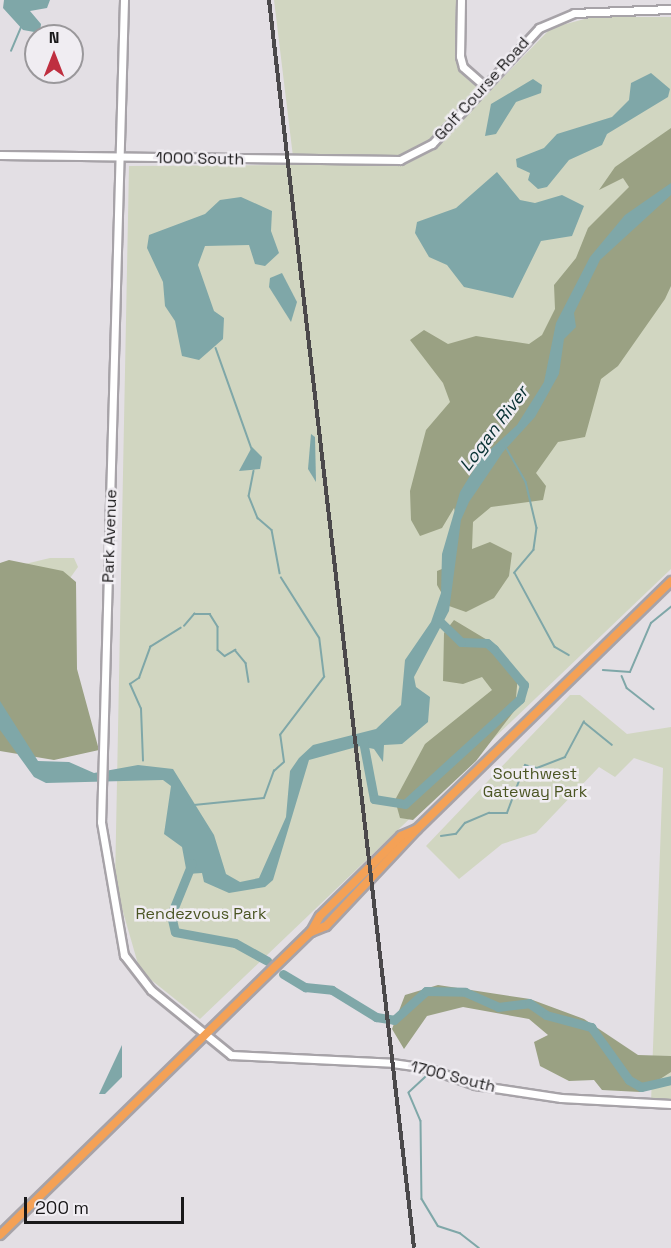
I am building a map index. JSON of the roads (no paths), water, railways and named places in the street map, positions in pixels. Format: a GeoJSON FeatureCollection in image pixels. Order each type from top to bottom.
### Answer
{"type":"FeatureCollection","features":[{"type":"Feature","properties":{"kind":"highway"},"geometry":{"type":"LineString","coordinates":[[0,1235],[310,932],[326,926],[417,829],[671,581]]}},
{"type":"Feature","properties":{"kind":"street","name":"Park Avenue"},"geometry":{"type":"LineString","coordinates":[[124,0],[102,845],[124,955],[151,990],[204,1037]]}},
{"type":"Feature","properties":{"kind":"street"},"geometry":{"type":"LineString","coordinates":[[461,0],[459,56],[463,67],[485,86]]}},
{"type":"Feature","properties":{"kind":"street","name":"Golf Course Road"},"geometry":{"type":"LineString","coordinates":[[400,160],[432,144],[522,42],[556,19],[591,11],[671,9]]}},
{"type":"Feature","properties":{"kind":"street","name":"1000 South"},"geometry":{"type":"LineString","coordinates":[[0,155],[400,160]]}},
{"type":"Feature","properties":{"kind":"street","name":"1700 South"},"geometry":{"type":"LineString","coordinates":[[204,1037],[242,1058],[401,1064],[475,1085],[553,1097],[671,1104]]}},
{"type":"Feature","properties":{"kind":"water"},"geometry":{"type":"Polygon","coordinates":[[[4,0],[50,0],[47,8],[30,11],[41,24],[24,24],[24,30],[3,8],[4,0]]]}},
{"type":"Feature","properties":{"kind":"water"},"geometry":{"type":"Polygon","coordinates":[[[651,73],[670,89],[668,97],[607,134],[602,145],[569,160],[547,187],[538,189],[528,180],[530,173],[517,167],[516,159],[544,148],[557,134],[612,117],[629,100],[631,83],[651,73]]]}},
{"type":"Feature","properties":{"kind":"water"},"geometry":{"type":"Polygon","coordinates":[[[533,79],[542,85],[541,93],[516,102],[496,134],[485,136],[491,104],[533,79]]]}},
{"type":"Feature","properties":{"kind":"water"},"geometry":{"type":"Polygon","coordinates":[[[497,172],[520,200],[535,203],[562,195],[584,206],[572,236],[541,241],[513,298],[464,287],[447,265],[429,257],[415,233],[417,222],[456,208],[497,172]]]}},
{"type":"Feature","properties":{"kind":"water"},"geometry":{"type":"Polygon","coordinates":[[[671,183],[671,195],[600,260],[574,313],[576,327],[564,339],[559,374],[535,417],[503,452],[469,502],[461,520],[449,611],[414,677],[416,687],[430,697],[428,722],[402,744],[384,745],[383,762],[374,749],[360,746],[309,760],[273,880],[265,887],[229,893],[204,882],[202,873],[187,874],[182,847],[164,834],[171,786],[163,780],[46,783],[34,777],[0,730],[0,701],[38,761],[69,762],[94,773],[138,765],[173,769],[214,835],[226,874],[240,882],[259,878],[286,817],[290,771],[299,758],[313,745],[376,729],[401,705],[405,660],[431,622],[441,593],[442,554],[460,492],[481,458],[517,425],[544,382],[556,323],[590,257],[625,215],[671,183]]]}},
{"type":"Feature","properties":{"kind":"water"},"geometry":{"type":"Polygon","coordinates":[[[241,197],[272,211],[271,231],[279,253],[265,266],[255,264],[249,245],[205,246],[198,265],[214,311],[224,318],[223,339],[199,360],[182,356],[175,321],[165,306],[163,282],[147,248],[149,235],[205,214],[220,200],[241,197]]]}},
{"type":"Feature","properties":{"kind":"water"},"geometry":{"type":"Polygon","coordinates":[[[282,273],[297,302],[291,322],[269,287],[270,278],[282,273]]]}},
{"type":"Feature","properties":{"kind":"water"},"geometry":{"type":"Polygon","coordinates":[[[311,434],[315,437],[316,482],[308,469],[311,434]]]}},
{"type":"Feature","properties":{"kind":"water"},"geometry":{"type":"Polygon","coordinates":[[[252,447],[262,457],[260,469],[239,471],[252,447]]]}},
{"type":"Feature","properties":{"kind":"water"},"geometry":{"type":"Polygon","coordinates":[[[122,1045],[122,1077],[105,1094],[99,1094],[122,1045]]]}},
{"type":"Feature","properties":{"kind":"waterway"},"geometry":{"type":"LineString","coordinates":[[11,51],[21,27]]}},
{"type":"Feature","properties":{"kind":"waterway"},"geometry":{"type":"LineString","coordinates":[[216,348],[252,449]]}},
{"type":"Feature","properties":{"kind":"waterway"},"geometry":{"type":"LineString","coordinates":[[506,447],[526,482],[537,528],[534,550],[515,573],[555,647],[569,655]]}},
{"type":"Feature","properties":{"kind":"waterway"},"geometry":{"type":"LineString","coordinates":[[254,471],[249,496],[258,518],[272,530],[280,573]]}},
{"type":"Feature","properties":{"kind":"waterway"},"geometry":{"type":"LineString","coordinates":[[194,805],[264,798],[274,771],[284,762],[280,735],[324,677],[319,638],[281,578]]}},
{"type":"Feature","properties":{"kind":"waterway"},"geometry":{"type":"LineString","coordinates":[[603,670],[630,672],[651,623],[671,607]]}},
{"type":"Feature","properties":{"kind":"waterway"},"geometry":{"type":"LineString","coordinates":[[184,626],[194,614],[210,614],[218,627],[218,650],[225,656],[235,650],[246,663],[249,682]]}},
{"type":"Feature","properties":{"kind":"waterway","name":"Logan River"},"geometry":{"type":"LineString","coordinates":[[363,741],[374,799],[405,804],[520,699],[524,685],[494,649],[487,643],[461,642],[438,620]]}},
{"type":"Feature","properties":{"kind":"waterway"},"geometry":{"type":"LineString","coordinates":[[143,761],[141,709],[130,684],[139,678],[150,647],[181,628]]}},
{"type":"Feature","properties":{"kind":"waterway"},"geometry":{"type":"LineString","coordinates":[[622,676],[627,688],[654,709]]}},
{"type":"Feature","properties":{"kind":"waterway"},"geometry":{"type":"LineString","coordinates":[[441,836],[456,834],[465,823],[489,813],[507,813],[525,765],[537,768],[565,757],[584,722],[612,745]]}},
{"type":"Feature","properties":{"kind":"waterway"},"geometry":{"type":"LineString","coordinates":[[192,863],[171,915],[175,932],[235,943],[267,961]]}},
{"type":"Feature","properties":{"kind":"waterway"},"geometry":{"type":"LineString","coordinates":[[283,974],[305,987],[332,990],[376,1017],[394,1020],[426,991],[465,992],[498,1007],[529,1003],[546,1015],[591,1027],[629,1080],[641,1087],[671,1080]]}},
{"type":"Feature","properties":{"kind":"waterway"},"geometry":{"type":"LineString","coordinates":[[426,1077],[409,1093],[421,1121],[422,1199],[438,1226],[460,1233],[479,1248]]}},
{"type":"Feature","properties":{"kind":"railway"},"geometry":{"type":"LineString","coordinates":[[269,0],[414,1248]]}},
{"type":"Feature","properties":{"kind":"park label","name":"Southwest Gateway Park"},"geometry":{"type":"Point","coordinates":[535,783]}},
{"type":"Feature","properties":{"kind":"park label","name":"Rendezvous Park"},"geometry":{"type":"Point","coordinates":[201,914]}}]}
